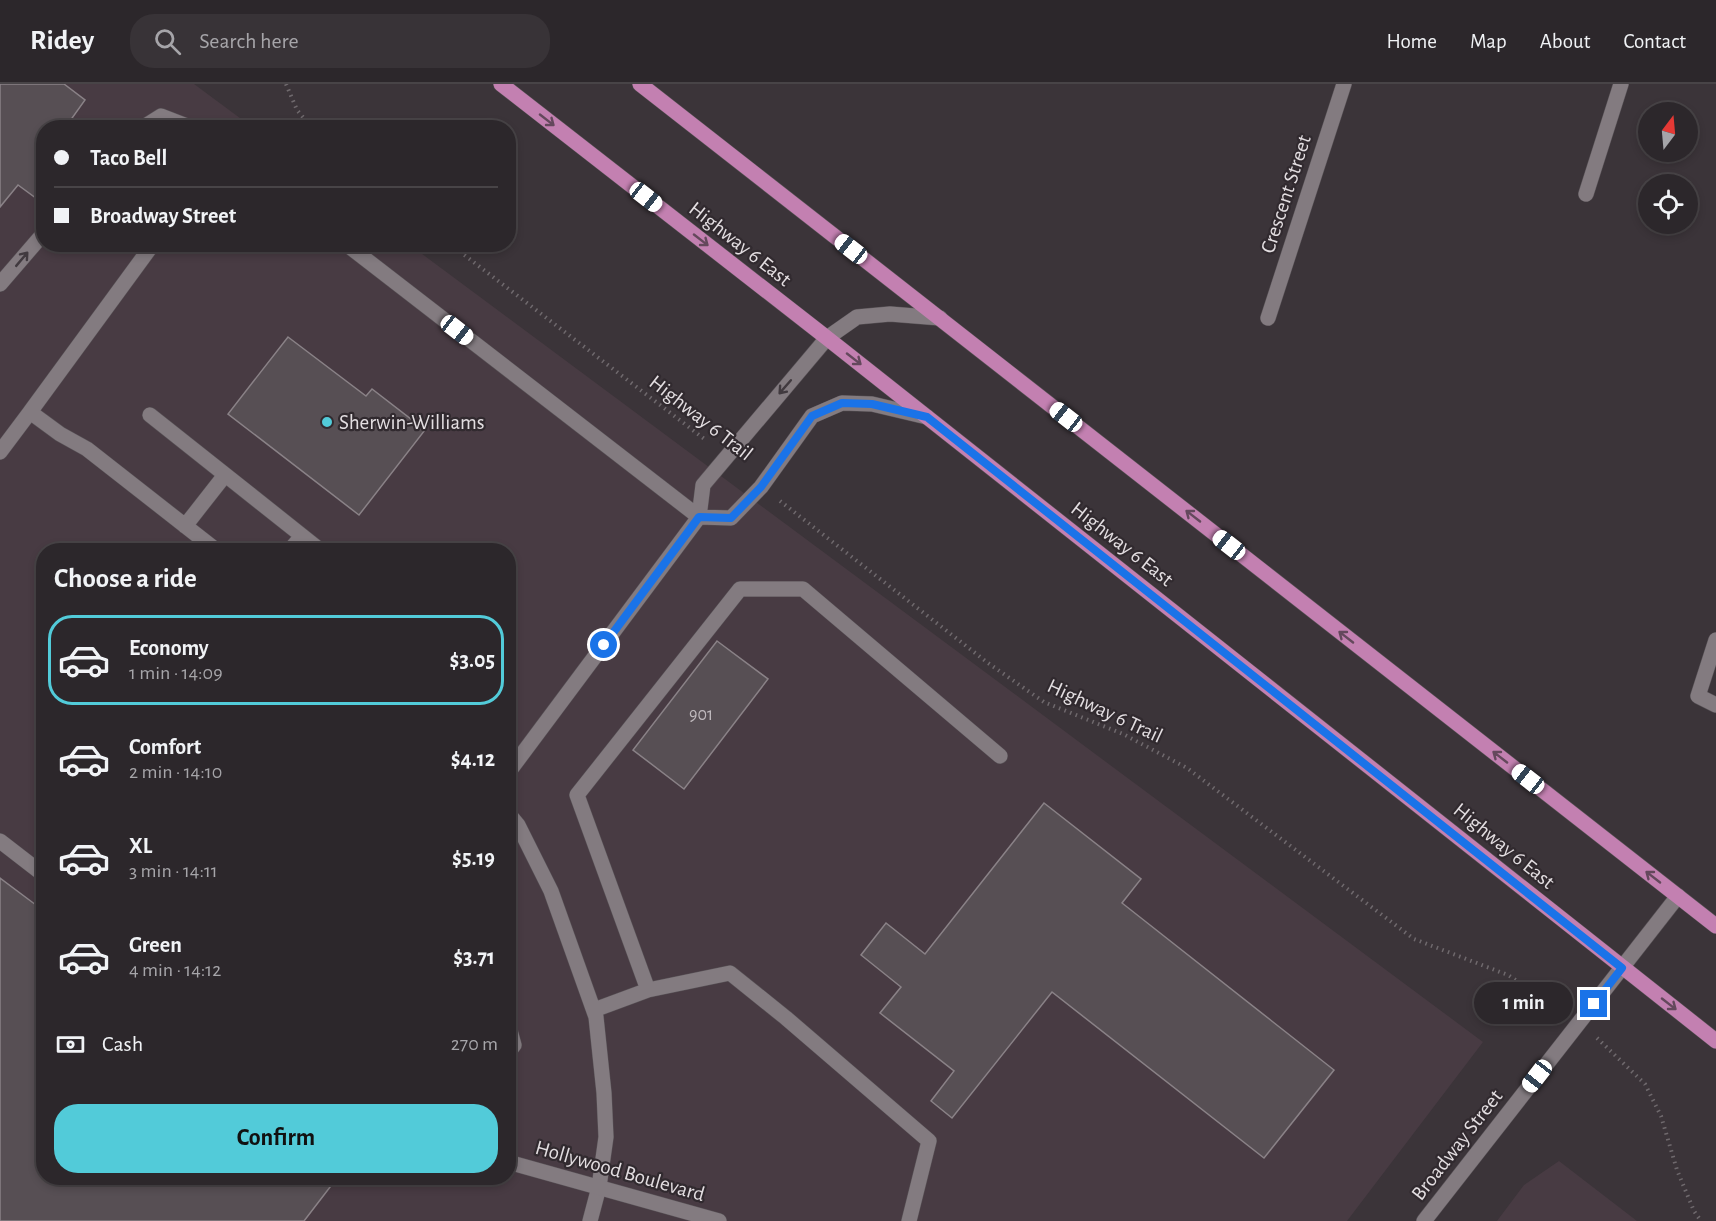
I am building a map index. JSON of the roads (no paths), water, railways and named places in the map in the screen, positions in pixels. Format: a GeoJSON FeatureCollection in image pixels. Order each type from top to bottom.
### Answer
{"type":"FeatureCollection","features":[{"type":"Feature","properties":{"kind":"main road","name":"Highway 6 East"},"geometry":{"type":"LineString","coordinates":[[501,84],[827,338],[1716,1041]]}},
{"type":"Feature","properties":{"kind":"main road"},"geometry":{"type":"LineString","coordinates":[[640,84],[1716,926]]}},
{"type":"Feature","properties":{"kind":"street","name":"Crescent Street"},"geometry":{"type":"LineString","coordinates":[[1268,318],[1344,84]]}},
{"type":"Feature","properties":{"kind":"street"},"geometry":{"type":"LineString","coordinates":[[1586,194],[1621,84]]}},
{"type":"Feature","properties":{"kind":"street"},"geometry":{"type":"LineString","coordinates":[[155,120],[161,116],[171,120]]}},
{"type":"Feature","properties":{"kind":"street"},"geometry":{"type":"LineString","coordinates":[[0,284],[36,242]]}},
{"type":"Feature","properties":{"kind":"street"},"geometry":{"type":"LineString","coordinates":[[0,452],[147,252]]}},
{"type":"Feature","properties":{"kind":"street"},"geometry":{"type":"LineString","coordinates":[[356,252],[699,517],[731,518],[761,487],[812,416],[842,403],[872,404],[927,417]]}},
{"type":"Feature","properties":{"kind":"street"},"geometry":{"type":"LineString","coordinates":[[516,762],[699,517],[703,485],[827,338],[857,317],[890,314],[940,318]]}},
{"type":"Feature","properties":{"kind":"street"},"geometry":{"type":"LineString","coordinates":[[30,412],[60,434],[87,449],[207,543]]}},
{"type":"Feature","properties":{"kind":"street"},"geometry":{"type":"LineString","coordinates":[[150,415],[311,543]]}},
{"type":"Feature","properties":{"kind":"street"},"geometry":{"type":"LineString","coordinates":[[185,526],[225,475]]}},
{"type":"Feature","properties":{"kind":"street"},"geometry":{"type":"LineString","coordinates":[[296,543],[302,536]]}},
{"type":"Feature","properties":{"kind":"street"},"geometry":{"type":"LineString","coordinates":[[648,990],[577,795],[740,589],[803,589],[1000,756]]}},
{"type":"Feature","properties":{"kind":"street"},"geometry":{"type":"LineString","coordinates":[[1716,640],[1698,696],[1716,705]]}},
{"type":"Feature","properties":{"kind":"street"},"geometry":{"type":"LineString","coordinates":[[516,823],[551,891],[597,1017],[606,1137],[599,1187],[590,1221]]}},
{"type":"Feature","properties":{"kind":"street"},"geometry":{"type":"LineString","coordinates":[[0,841],[36,869]]}},
{"type":"Feature","properties":{"kind":"street","name":"Broadway Street"},"geometry":{"type":"LineString","coordinates":[[1424,1221],[1678,896]]}},
{"type":"Feature","properties":{"kind":"street"},"geometry":{"type":"LineString","coordinates":[[594,1010],[648,990],[730,973],[929,1141],[909,1221]]}},
{"type":"Feature","properties":{"kind":"street","name":"Hollywood Boulevard"},"geometry":{"type":"LineString","coordinates":[[516,1164],[719,1221]]}},
{"type":"Feature","properties":{"kind":"place","name":"Sherwin-Williams"},"geometry":{"type":"Point","coordinates":[327,422]}}]}
